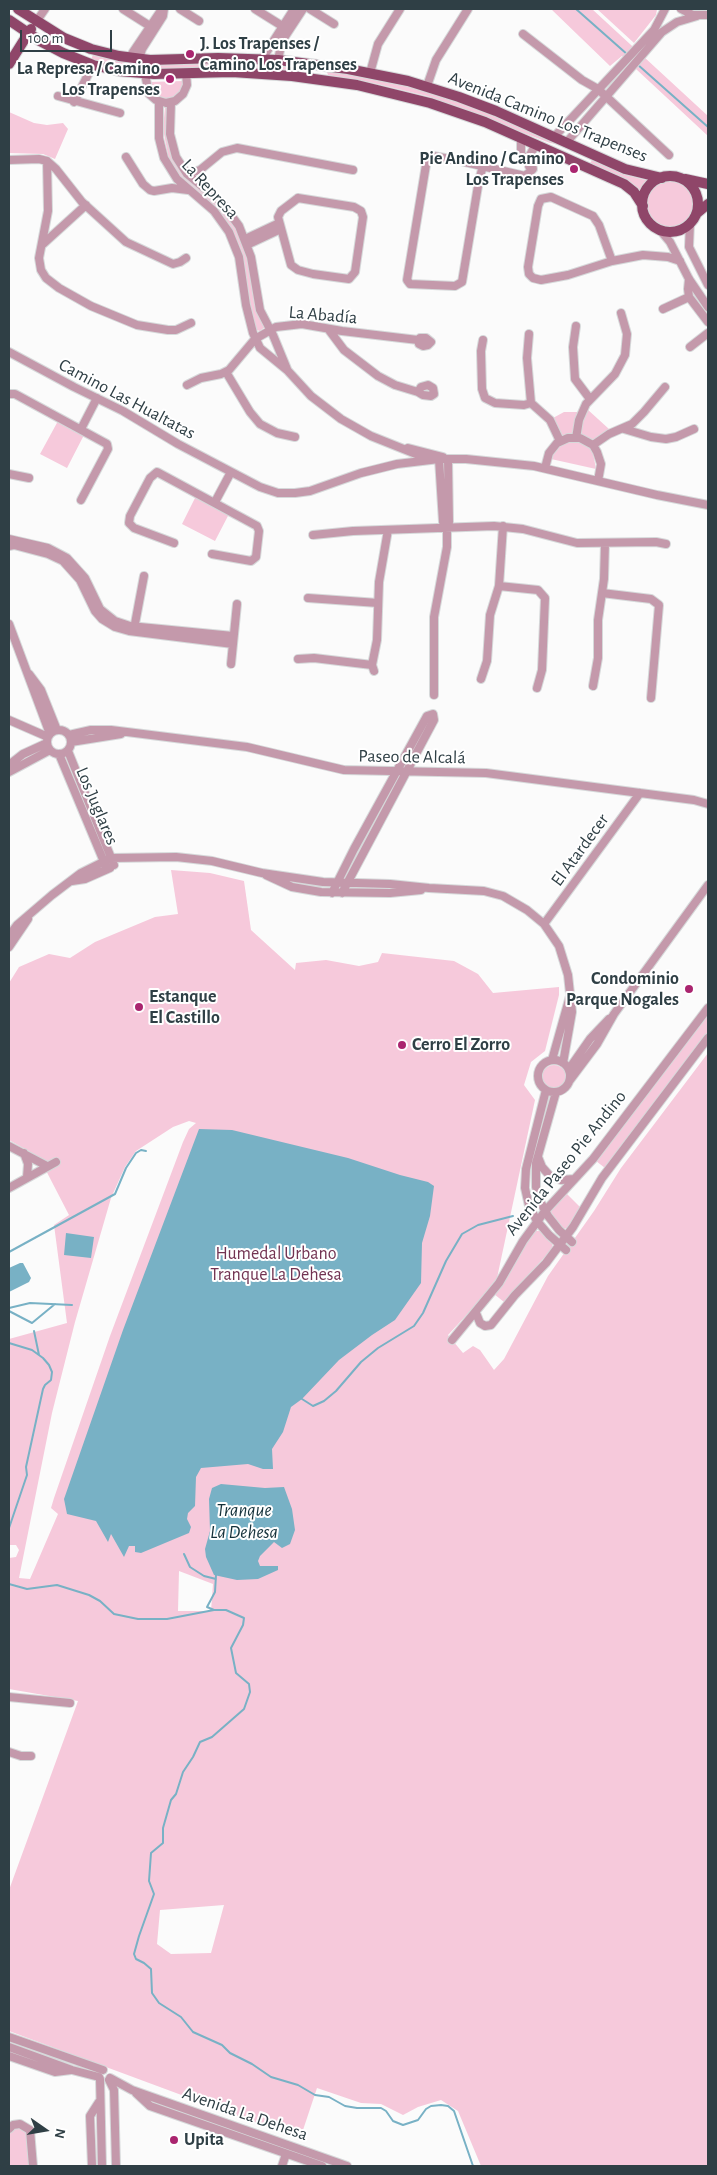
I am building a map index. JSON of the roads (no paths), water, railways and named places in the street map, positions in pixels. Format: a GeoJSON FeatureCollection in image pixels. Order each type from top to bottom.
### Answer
{"type":"FeatureCollection","features":[{"type":"Feature","properties":{"kind":"main road","name":"Avenida Camino Los Trapenses"},"geometry":{"type":"LineString","coordinates":[[18,9],[55,33],[82,46],[134,58],[278,60],[325,65],[427,86],[496,111],[625,169],[662,178]]}},
{"type":"Feature","properties":{"kind":"main road","name":"Avenida Camino Los Trapenses"},"geometry":{"type":"LineString","coordinates":[[9,20],[28,34],[57,50],[93,65],[119,71],[145,74],[259,73],[315,78],[357,85],[423,100],[472,117],[624,184],[634,192],[643,206]]}},
{"type":"Feature","properties":{"kind":"main road"},"geometry":{"type":"LineString","coordinates":[[9,64],[36,22]]}},
{"type":"Feature","properties":{"kind":"main road"},"geometry":{"type":"LineString","coordinates":[[315,78],[322,74],[325,65]]}},
{"type":"Feature","properties":{"kind":"main road"},"geometry":{"type":"LineString","coordinates":[[548,150],[558,148],[566,143]]}},
{"type":"Feature","properties":{"kind":"main road"},"geometry":{"type":"LineString","coordinates":[[708,184],[673,176],[662,178],[647,188],[643,206],[649,222],[660,230],[676,231],[693,219],[708,204]]}},
{"type":"Feature","properties":{"kind":"main road"},"geometry":{"type":"LineString","coordinates":[[681,178],[696,193],[698,206],[693,219]]}},
{"type":"Feature","properties":{"kind":"street"},"geometry":{"type":"LineString","coordinates":[[36,22],[45,9]]}},
{"type":"Feature","properties":{"kind":"street"},"geometry":{"type":"LineString","coordinates":[[123,9],[152,27]]}},
{"type":"Feature","properties":{"kind":"street"},"geometry":{"type":"LineString","coordinates":[[134,58],[142,49],[152,27],[163,16],[163,9]]}},
{"type":"Feature","properties":{"kind":"street"},"geometry":{"type":"LineString","coordinates":[[180,9],[200,21]]}},
{"type":"Feature","properties":{"kind":"street"},"geometry":{"type":"LineString","coordinates":[[255,9],[286,28]]}},
{"type":"Feature","properties":{"kind":"street"},"geometry":{"type":"LineString","coordinates":[[278,60],[286,28],[294,9]]}},
{"type":"Feature","properties":{"kind":"street"},"geometry":{"type":"LineString","coordinates":[[262,59],[302,9]]}},
{"type":"Feature","properties":{"kind":"street"},"geometry":{"type":"LineString","coordinates":[[310,9],[334,24]]}},
{"type":"Feature","properties":{"kind":"street"},"geometry":{"type":"LineString","coordinates":[[370,73],[378,44],[400,9]]}},
{"type":"Feature","properties":{"kind":"street"},"geometry":{"type":"LineString","coordinates":[[427,86],[436,60],[468,9]]}},
{"type":"Feature","properties":{"kind":"street"},"geometry":{"type":"LineString","coordinates":[[646,44],[666,9]]}},
{"type":"Feature","properties":{"kind":"street"},"geometry":{"type":"LineString","coordinates":[[681,9],[697,16]]}},
{"type":"Feature","properties":{"kind":"street"},"geometry":{"type":"LineString","coordinates":[[554,138],[598,89],[627,65],[646,44],[673,24],[697,16],[708,15]]}},
{"type":"Feature","properties":{"kind":"street"},"geometry":{"type":"LineString","coordinates":[[522,34],[582,80],[598,89],[669,155]]}},
{"type":"Feature","properties":{"kind":"street"},"geometry":{"type":"LineString","coordinates":[[74,102],[93,65]]}},
{"type":"Feature","properties":{"kind":"street"},"geometry":{"type":"LineString","coordinates":[[566,143],[606,97],[627,65]]}},
{"type":"Feature","properties":{"kind":"street"},"geometry":{"type":"LineString","coordinates":[[145,74],[149,94],[159,101],[171,102],[178,99],[185,91],[186,73]]}},
{"type":"Feature","properties":{"kind":"street"},"geometry":{"type":"LineString","coordinates":[[58,96],[74,102],[120,113]]}},
{"type":"Feature","properties":{"kind":"street","name":"La Represa"},"geometry":{"type":"LineString","coordinates":[[159,101],[160,145],[164,158],[173,174],[218,216],[235,245],[241,265],[246,305],[255,339],[266,354],[288,371],[311,396],[341,419],[366,434],[398,447],[440,459]]}},
{"type":"Feature","properties":{"kind":"street","name":"La Represa"},"geometry":{"type":"LineString","coordinates":[[171,102],[171,142],[176,157],[187,174],[226,208],[235,220],[246,242],[258,305],[288,371]]}},
{"type":"Feature","properties":{"kind":"street"},"geometry":{"type":"LineString","coordinates":[[518,174],[525,171],[529,163],[520,154],[520,138]]}},
{"type":"Feature","properties":{"kind":"street"},"geometry":{"type":"LineString","coordinates":[[483,166],[462,282],[455,286],[410,284],[408,280],[427,159],[433,156],[483,166],[525,176],[531,172],[533,164],[531,153],[536,144]]}},
{"type":"Feature","properties":{"kind":"street","name":"La Represa"},"geometry":{"type":"LineString","coordinates":[[187,174],[200,170],[218,154],[237,148],[352,170]]}},
{"type":"Feature","properties":{"kind":"street"},"geometry":{"type":"LineString","coordinates":[[126,158],[148,189],[154,192],[172,188],[188,190]]}},
{"type":"Feature","properties":{"kind":"street"},"geometry":{"type":"LineString","coordinates":[[10,159],[39,159],[47,161],[86,205],[117,235],[134,247],[173,264],[186,258]]}},
{"type":"Feature","properties":{"kind":"street"},"geometry":{"type":"LineString","coordinates":[[47,161],[48,211],[39,262],[50,282],[77,298],[120,318],[151,328],[171,330],[191,323]]}},
{"type":"Feature","properties":{"kind":"street","name":"La Represa"},"geometry":{"type":"LineString","coordinates":[[198,184],[200,170]]}},
{"type":"Feature","properties":{"kind":"street"},"geometry":{"type":"LineString","coordinates":[[172,188],[173,174]]}},
{"type":"Feature","properties":{"kind":"street"},"geometry":{"type":"LineString","coordinates":[[301,197],[359,209],[363,217],[353,276],[344,280],[295,269],[290,263],[280,226],[280,212],[301,197]]}},
{"type":"Feature","properties":{"kind":"street"},"geometry":{"type":"LineString","coordinates":[[612,261],[600,225],[593,216],[551,197],[541,199],[538,206],[528,267],[532,277],[542,280],[568,275],[612,261],[643,255],[665,257],[680,261]]}},
{"type":"Feature","properties":{"kind":"street"},"geometry":{"type":"LineString","coordinates":[[42,244],[86,205]]}},
{"type":"Feature","properties":{"kind":"street"},"geometry":{"type":"LineString","coordinates":[[693,219],[689,247],[708,285]]}},
{"type":"Feature","properties":{"kind":"street"},"geometry":{"type":"LineString","coordinates":[[246,242],[280,226]]}},
{"type":"Feature","properties":{"kind":"street"},"geometry":{"type":"LineString","coordinates":[[660,230],[670,242],[689,279],[708,307]]}},
{"type":"Feature","properties":{"kind":"street"},"geometry":{"type":"LineString","coordinates":[[665,257],[670,242]]}},
{"type":"Feature","properties":{"kind":"street"},"geometry":{"type":"LineString","coordinates":[[689,279],[689,298],[708,322]]}},
{"type":"Feature","properties":{"kind":"street"},"geometry":{"type":"LineString","coordinates":[[663,309],[689,298]]}},
{"type":"Feature","properties":{"kind":"street"},"geometry":{"type":"LineString","coordinates":[[576,438],[581,415],[590,399],[615,374],[625,355],[627,334],[621,313]]}},
{"type":"Feature","properties":{"kind":"street","name":"La Abadía"},"geometry":{"type":"LineString","coordinates":[[226,372],[235,365],[255,339],[270,329],[298,324],[328,330],[418,340]]}},
{"type":"Feature","properties":{"kind":"street"},"geometry":{"type":"LineString","coordinates":[[576,326],[573,347],[575,379],[590,399]]}},
{"type":"Feature","properties":{"kind":"street"},"geometry":{"type":"LineString","coordinates":[[328,330],[344,350],[372,372],[403,388],[418,392]]}},
{"type":"Feature","properties":{"kind":"street"},"geometry":{"type":"LineString","coordinates":[[690,347],[708,333]]}},
{"type":"Feature","properties":{"kind":"street"},"geometry":{"type":"LineString","coordinates":[[529,334],[527,358],[531,403],[550,420],[560,441]]}},
{"type":"Feature","properties":{"kind":"street"},"geometry":{"type":"LineString","coordinates":[[483,340],[481,351],[482,389],[485,398],[495,403],[524,405],[531,403]]}},
{"type":"Feature","properties":{"kind":"street","name":"Camino Las Hualtatas"},"geometry":{"type":"LineString","coordinates":[[9,352],[231,472],[278,493],[295,494],[316,489],[361,473],[397,464],[440,459],[500,461],[545,468],[708,505]]}},
{"type":"Feature","properties":{"kind":"street"},"geometry":{"type":"LineString","coordinates":[[187,385],[201,378],[226,372],[250,412],[260,424],[277,433],[295,437]]}},
{"type":"Feature","properties":{"kind":"street"},"geometry":{"type":"LineString","coordinates":[[593,445],[609,434],[624,429],[644,412],[665,386]]}},
{"type":"Feature","properties":{"kind":"street"},"geometry":{"type":"LineString","coordinates":[[9,394],[15,394],[106,442],[108,447],[81,500]]}},
{"type":"Feature","properties":{"kind":"street"},"geometry":{"type":"LineString","coordinates":[[81,429],[97,398]]}},
{"type":"Feature","properties":{"kind":"street"},"geometry":{"type":"LineString","coordinates":[[624,429],[650,437],[666,439],[694,429]]}},
{"type":"Feature","properties":{"kind":"street"},"geometry":{"type":"LineString","coordinates":[[545,468],[549,453],[560,441],[576,438],[593,445],[600,460],[598,481]]}},
{"type":"Feature","properties":{"kind":"street"},"geometry":{"type":"LineString","coordinates":[[397,464],[398,447]]}},
{"type":"Feature","properties":{"kind":"street","name":"La Represa"},"geometry":{"type":"LineString","coordinates":[[398,447],[418,450],[440,459]]}},
{"type":"Feature","properties":{"kind":"street"},"geometry":{"type":"LineString","coordinates":[[434,695],[433,627],[446,547],[447,527],[443,522],[445,505],[440,459]]}},
{"type":"Feature","properties":{"kind":"street"},"geometry":{"type":"LineString","coordinates":[[215,502],[231,472]]}},
{"type":"Feature","properties":{"kind":"street"},"geometry":{"type":"LineString","coordinates":[[174,543],[134,528],[129,522],[130,516],[153,474],[160,473],[215,502],[254,523],[259,531],[256,557],[251,561],[212,554]]}},
{"type":"Feature","properties":{"kind":"street"},"geometry":{"type":"LineString","coordinates":[[9,474],[29,478]]}},
{"type":"Feature","properties":{"kind":"street"},"geometry":{"type":"LineString","coordinates":[[481,679],[486,661],[490,615],[499,586],[503,526]]}},
{"type":"Feature","properties":{"kind":"street"},"geometry":{"type":"LineString","coordinates":[[313,535],[329,532],[503,526],[523,529],[571,542],[656,542],[666,544]]}},
{"type":"Feature","properties":{"kind":"street"},"geometry":{"type":"LineString","coordinates":[[298,659],[314,658],[373,668],[377,640],[378,603],[388,530]]}},
{"type":"Feature","properties":{"kind":"street"},"geometry":{"type":"LineString","coordinates":[[9,539],[48,548],[63,555],[81,572],[104,612],[115,621],[134,629]]}},
{"type":"Feature","properties":{"kind":"street"},"geometry":{"type":"LineString","coordinates":[[592,686],[598,658],[598,626],[605,543]]}},
{"type":"Feature","properties":{"kind":"street"},"geometry":{"type":"LineString","coordinates":[[9,546],[14,545],[48,554],[63,562],[76,575],[92,606],[102,619],[115,627],[233,640]]}},
{"type":"Feature","properties":{"kind":"street"},"geometry":{"type":"LineString","coordinates":[[134,629],[144,576]]}},
{"type":"Feature","properties":{"kind":"street"},"geometry":{"type":"LineString","coordinates":[[499,586],[538,590],[546,598],[542,670],[537,688]]}},
{"type":"Feature","properties":{"kind":"street"},"geometry":{"type":"LineString","coordinates":[[602,594],[652,599],[659,605],[651,698]]}},
{"type":"Feature","properties":{"kind":"street"},"geometry":{"type":"LineString","coordinates":[[308,598],[378,603]]}},
{"type":"Feature","properties":{"kind":"street"},"geometry":{"type":"LineString","coordinates":[[231,664],[237,604]]}},
{"type":"Feature","properties":{"kind":"street"},"geometry":{"type":"LineString","coordinates":[[9,624],[29,674],[41,690],[50,739],[59,754],[68,751],[70,738],[64,731],[50,739],[23,754],[9,765]]}},
{"type":"Feature","properties":{"kind":"street"},"geometry":{"type":"LineString","coordinates":[[332,893],[335,883],[395,772],[427,716],[433,714],[434,720],[345,883],[342,893]]}},
{"type":"Feature","properties":{"kind":"street"},"geometry":{"type":"LineString","coordinates":[[9,720],[50,739]]}},
{"type":"Feature","properties":{"kind":"street","name":"Paseo de Alcalá"},"geometry":{"type":"LineString","coordinates":[[70,738],[131,732],[248,747],[339,770],[486,773],[694,800],[708,804]]}},
{"type":"Feature","properties":{"kind":"street"},"geometry":{"type":"LineString","coordinates":[[9,772],[50,739]]}},
{"type":"Feature","properties":{"kind":"street","name":"Los Juglares"},"geometry":{"type":"LineString","coordinates":[[68,751],[111,863]]}},
{"type":"Feature","properties":{"kind":"street","name":"Los Juglares"},"geometry":{"type":"LineString","coordinates":[[59,754],[81,807],[111,863]]}},
{"type":"Feature","properties":{"kind":"street","name":"El Atardecer"},"geometry":{"type":"LineString","coordinates":[[544,924],[640,793]]}},
{"type":"Feature","properties":{"kind":"street","name":"Paseo de Alcalá"},"geometry":{"type":"LineString","coordinates":[[694,800],[708,798]]}},
{"type":"Feature","properties":{"kind":"street"},"geometry":{"type":"LineString","coordinates":[[81,807],[89,804]]}},
{"type":"Feature","properties":{"kind":"street"},"geometry":{"type":"LineString","coordinates":[[354,849],[362,853]]}},
{"type":"Feature","properties":{"kind":"street"},"geometry":{"type":"LineString","coordinates":[[9,936],[18,925],[52,895],[82,873],[111,863],[146,856],[176,857],[226,864],[262,873],[335,883],[474,889],[494,893],[520,905],[544,924],[562,954],[568,975],[572,1018],[566,1066],[570,1080]]}},
{"type":"Feature","properties":{"kind":"street"},"geometry":{"type":"LineString","coordinates":[[262,873],[292,888],[332,893],[390,893],[429,888]]}},
{"type":"Feature","properties":{"kind":"street"},"geometry":{"type":"LineString","coordinates":[[570,996],[552,1060],[544,1064],[539,1072],[539,1081],[546,1090],[556,1092],[565,1088],[597,1044],[614,1014],[708,885]]}},
{"type":"Feature","properties":{"kind":"street"},"geometry":{"type":"LineString","coordinates":[[9,947],[30,915]]}},
{"type":"Feature","properties":{"kind":"street","name":"Avenida Paseo Pie Andino"},"geometry":{"type":"LineString","coordinates":[[452,1340],[476,1313],[502,1278],[537,1221],[593,1159],[708,1008]]}},
{"type":"Feature","properties":{"kind":"street"},"geometry":{"type":"LineString","coordinates":[[566,1066],[614,1014]]}},
{"type":"Feature","properties":{"kind":"street","name":"Avenida Paseo Pie Andino"},"geometry":{"type":"LineString","coordinates":[[476,1313],[480,1323],[485,1326],[491,1325],[515,1295],[569,1240],[602,1178],[708,1038]]}},
{"type":"Feature","properties":{"kind":"street"},"geometry":{"type":"LineString","coordinates":[[552,1060],[566,1066]]}},
{"type":"Feature","properties":{"kind":"street"},"geometry":{"type":"LineString","coordinates":[[546,1090],[526,1169],[525,1188],[529,1206],[537,1221],[563,1247]]}},
{"type":"Feature","properties":{"kind":"street"},"geometry":{"type":"LineString","coordinates":[[556,1092],[538,1157],[536,1181],[540,1201],[545,1211],[569,1240]]}},
{"type":"Feature","properties":{"kind":"street"},"geometry":{"type":"LineString","coordinates":[[9,1146],[47,1166]]}},
{"type":"Feature","properties":{"kind":"street"},"geometry":{"type":"LineString","coordinates":[[24,1153],[28,1164],[27,1177]]}},
{"type":"Feature","properties":{"kind":"street"},"geometry":{"type":"LineString","coordinates":[[538,1157],[542,1167],[550,1176],[561,1180],[574,1179]]}},
{"type":"Feature","properties":{"kind":"street"},"geometry":{"type":"LineString","coordinates":[[9,1188],[56,1162]]}},
{"type":"Feature","properties":{"kind":"street"},"geometry":{"type":"LineString","coordinates":[[529,1206],[535,1206],[540,1201]]}},
{"type":"Feature","properties":{"kind":"street"},"geometry":{"type":"LineString","coordinates":[[9,1697],[70,1703]]}},
{"type":"Feature","properties":{"kind":"street"},"geometry":{"type":"LineString","coordinates":[[9,1752],[31,1756]]}},
{"type":"Feature","properties":{"kind":"street","name":"Avenida La Dehesa"},"geometry":{"type":"LineString","coordinates":[[9,2037],[132,2090],[347,2166]]}},
{"type":"Feature","properties":{"kind":"street","name":"Avenida La Dehesa"},"geometry":{"type":"LineString","coordinates":[[9,2047],[72,2070],[104,2077]]}},
{"type":"Feature","properties":{"kind":"street","name":"Avenida La Dehesa"},"geometry":{"type":"LineString","coordinates":[[9,2056],[55,2072],[72,2070]]}},
{"type":"Feature","properties":{"kind":"street"},"geometry":{"type":"LineString","coordinates":[[102,2166],[99,2102],[104,2077]]}},
{"type":"Feature","properties":{"kind":"street"},"geometry":{"type":"LineString","coordinates":[[104,2077],[114,2090],[116,2166]]}},
{"type":"Feature","properties":{"kind":"street","name":"Avenida La Dehesa"},"geometry":{"type":"LineString","coordinates":[[132,2090],[150,2106],[322,2166]]}},
{"type":"Feature","properties":{"kind":"street"},"geometry":{"type":"LineString","coordinates":[[92,2166],[90,2116],[99,2102]]}},
{"type":"Feature","properties":{"kind":"street"},"geometry":{"type":"LineString","coordinates":[[9,2128],[12,2125],[20,2124],[30,2130],[33,2166]]}},
{"type":"Feature","properties":{"kind":"street"},"geometry":{"type":"LineString","coordinates":[[101,2141],[109,2140],[116,2145]]}},
{"type":"Feature","properties":{"kind":"street"},"geometry":{"type":"LineString","coordinates":[[282,2166],[286,2154]]}},
{"type":"Feature","properties":{"kind":"water","name":"Tranque La Dehesa"},"geometry":{"type":"Polygon","coordinates":[[[199,1129],[232,1130],[348,1158],[428,1182],[434,1186],[430,1216],[422,1243],[421,1283],[395,1320],[339,1360],[302,1399],[291,1407],[283,1432],[272,1449],[273,1469],[263,1469],[248,1464],[201,1468],[196,1477],[195,1506],[188,1513],[187,1519],[191,1527],[189,1533],[141,1553],[135,1552],[135,1546],[129,1546],[124,1557],[111,1534],[108,1542],[96,1521],[67,1514],[64,1499],[123,1330],[199,1129]]]}},
{"type":"Feature","properties":{"kind":"water"},"geometry":{"type":"Polygon","coordinates":[[[66,1233],[94,1237],[91,1258],[64,1255],[66,1233]]]}},
{"type":"Feature","properties":{"kind":"water"},"geometry":{"type":"Polygon","coordinates":[[[23,1263],[31,1278],[29,1282],[9,1292],[9,1268],[23,1263]]]}},
{"type":"Feature","properties":{"kind":"water","name":"Tranque La Dehesa"},"geometry":{"type":"Polygon","coordinates":[[[221,1484],[265,1488],[284,1487],[292,1509],[295,1530],[290,1544],[282,1548],[274,1542],[260,1556],[258,1561],[260,1566],[278,1566],[278,1570],[258,1579],[237,1580],[214,1575],[206,1557],[205,1549],[210,1531],[209,1499],[212,1488],[221,1484]]]}},
{"type":"Feature","properties":{"kind":"waterway"},"geometry":{"type":"LineString","coordinates":[[576,9],[628,55]]}},
{"type":"Feature","properties":{"kind":"waterway"},"geometry":{"type":"LineString","coordinates":[[637,64],[708,127]]}},
{"type":"Feature","properties":{"kind":"waterway"},"geometry":{"type":"LineString","coordinates":[[9,1252],[115,1194],[126,1168],[136,1153],[141,1150],[146,1151]]}},
{"type":"Feature","properties":{"kind":"waterway"},"geometry":{"type":"LineString","coordinates":[[302,1399],[313,1406],[324,1401],[336,1391],[361,1362],[378,1348],[414,1326],[423,1313],[446,1261],[462,1234],[478,1225],[513,1216]]}},
{"type":"Feature","properties":{"kind":"waterway"},"geometry":{"type":"LineString","coordinates":[[9,1308],[30,1303],[72,1305]]}},
{"type":"Feature","properties":{"kind":"waterway"},"geometry":{"type":"LineString","coordinates":[[9,1311],[32,1323],[55,1304]]}},
{"type":"Feature","properties":{"kind":"waterway"},"geometry":{"type":"LineString","coordinates":[[34,1331],[39,1355]]}},
{"type":"Feature","properties":{"kind":"waterway"},"geometry":{"type":"LineString","coordinates":[[9,1343],[32,1350],[43,1358],[52,1372],[51,1380],[43,1389],[26,1467],[27,1475],[9,1528]]}},
{"type":"Feature","properties":{"kind":"waterway"},"geometry":{"type":"LineString","coordinates":[[184,1554],[190,1567],[204,1576],[216,1579]]}},
{"type":"Feature","properties":{"kind":"waterway"},"geometry":{"type":"LineString","coordinates":[[216,1575],[215,1592],[207,1607],[214,1610],[226,1610],[244,1618],[243,1625],[231,1648],[236,1673],[249,1684],[250,1692],[244,1709],[212,1737],[200,1742],[183,1772],[176,1794],[171,1800],[163,1828],[163,1843],[151,1853],[149,1881],[154,1894],[134,1954],[136,1959],[151,1969],[152,1993],[159,2003],[181,2017],[193,2032],[222,2045],[230,2053],[252,2064],[271,2077],[298,2085],[315,2095],[329,2097],[345,2106],[381,2108],[386,2111],[393,2121],[403,2125],[418,2120],[426,2109],[431,2106],[448,2106],[454,2111],[473,2166]]}},
{"type":"Feature","properties":{"kind":"waterway"},"geometry":{"type":"LineString","coordinates":[[9,1584],[27,1589],[57,1585],[89,1595],[100,1601],[114,1614],[138,1619],[167,1619],[214,1610]]}},
{"type":"Feature","properties":{"kind":"place","name":"J. Los Trapenses / Camino Los Trapenses"},"geometry":{"type":"Point","coordinates":[190,54]}},
{"type":"Feature","properties":{"kind":"place","name":"La Represa / Camino Los Trapenses"},"geometry":{"type":"Point","coordinates":[170,79]}},
{"type":"Feature","properties":{"kind":"place","name":"Pie Andino / Camino Los Trapenses"},"geometry":{"type":"Point","coordinates":[574,169]}},
{"type":"Feature","properties":{"kind":"place","name":"Condominio Parque Nogales"},"geometry":{"type":"Point","coordinates":[689,989]}},
{"type":"Feature","properties":{"kind":"place","name":"Estanque El Castillo"},"geometry":{"type":"Point","coordinates":[139,1007]}},
{"type":"Feature","properties":{"kind":"place","name":"Cerro El Zorro"},"geometry":{"type":"Point","coordinates":[402,1045]}},
{"type":"Feature","properties":{"kind":"place","name":"Upita"},"geometry":{"type":"Point","coordinates":[174,2140]}},
{"type":"Feature","properties":{"kind":"park label","name":"Humedal Urbano Tranque La Dehesa"},"geometry":{"type":"Point","coordinates":[276,1264]}}]}
